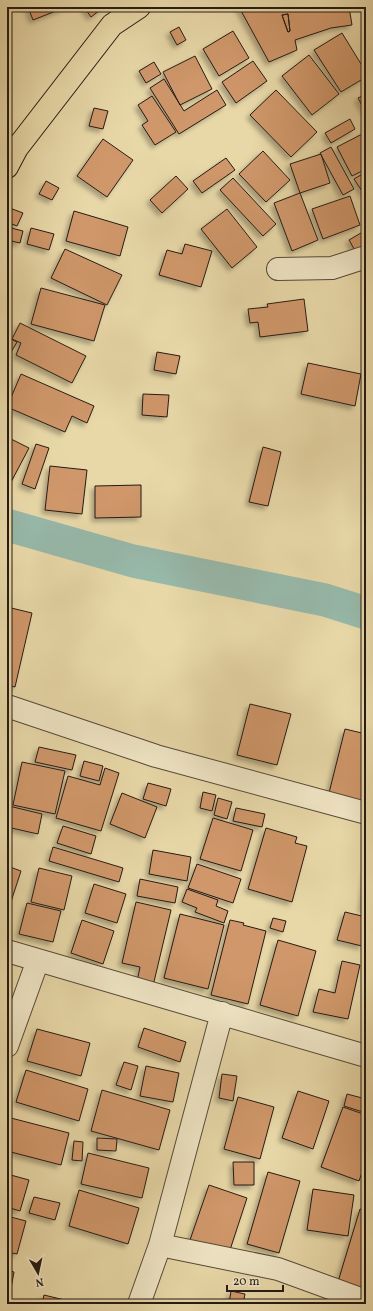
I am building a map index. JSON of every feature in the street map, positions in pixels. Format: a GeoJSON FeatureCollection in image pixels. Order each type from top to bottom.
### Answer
{"type":"FeatureCollection","features":[{"type":"Feature","properties":{"kind":"main road"},"geometry":{"type":"LineString","coordinates":[[10,153],[112,26],[139,7]]}},
{"type":"Feature","properties":{"kind":"street"},"geometry":{"type":"LineString","coordinates":[[278,269],[332,268],[366,257]]}},
{"type":"Feature","properties":{"kind":"street"},"geometry":{"type":"LineString","coordinates":[[7,706],[156,756],[366,813]]}},
{"type":"Feature","properties":{"kind":"street"},"geometry":{"type":"LineString","coordinates":[[7,951],[366,1056]]}},
{"type":"Feature","properties":{"kind":"street"},"geometry":{"type":"LineString","coordinates":[[7,1046],[38,960]]}},
{"type":"Feature","properties":{"kind":"street"},"geometry":{"type":"LineString","coordinates":[[139,1304],[160,1245],[222,1013]]}},
{"type":"Feature","properties":{"kind":"street"},"geometry":{"type":"LineString","coordinates":[[160,1245],[278,1269],[366,1301]]}},
{"type":"Feature","properties":{"kind":"building"},"geometry":{"type":"Polygon","coordinates":[[[28,7],[66,7],[33,20],[28,7]]]}},
{"type":"Feature","properties":{"kind":"building"},"geometry":{"type":"Polygon","coordinates":[[[84,7],[104,7],[91,17],[84,7]]]}},
{"type":"Feature","properties":{"kind":"building"},"geometry":{"type":"Polygon","coordinates":[[[239,7],[349,7],[352,25],[331,28],[295,40],[297,50],[269,62],[239,7]],[[288,14],[282,15],[288,32],[290,31],[288,14]]]}},
{"type":"Feature","properties":{"kind":"building"},"geometry":{"type":"Polygon","coordinates":[[[288,14],[290,31],[288,32],[282,15],[288,14]]]}},
{"type":"Feature","properties":{"kind":"building"},"geometry":{"type":"Polygon","coordinates":[[[179,27],[186,40],[177,45],[170,32],[179,27]]]}},
{"type":"Feature","properties":{"kind":"building"},"geometry":{"type":"Polygon","coordinates":[[[233,31],[249,58],[219,76],[203,49],[233,31]]]}},
{"type":"Feature","properties":{"kind":"building"},"geometry":{"type":"Polygon","coordinates":[[[342,33],[366,72],[366,77],[341,92],[314,50],[342,33]]]}},
{"type":"Feature","properties":{"kind":"building"},"geometry":{"type":"Polygon","coordinates":[[[309,55],[339,94],[312,115],[282,76],[309,55]]]}},
{"type":"Feature","properties":{"kind":"building"},"geometry":{"type":"Polygon","coordinates":[[[195,56],[212,89],[180,105],[163,72],[195,56]]]}},
{"type":"Feature","properties":{"kind":"building"},"geometry":{"type":"Polygon","coordinates":[[[253,61],[267,81],[236,103],[222,82],[253,61]]]}},
{"type":"Feature","properties":{"kind":"building"},"geometry":{"type":"Polygon","coordinates":[[[154,62],[161,74],[146,83],[139,71],[154,62]]]}},
{"type":"Feature","properties":{"kind":"building"},"geometry":{"type":"Polygon","coordinates":[[[164,79],[184,111],[217,90],[226,105],[179,134],[150,88],[164,79]]]}},
{"type":"Feature","properties":{"kind":"building"},"geometry":{"type":"Polygon","coordinates":[[[276,90],[317,132],[291,157],[250,115],[276,90]]]}},
{"type":"Feature","properties":{"kind":"building"},"geometry":{"type":"Polygon","coordinates":[[[366,94],[366,113],[358,98],[366,94]]]}},
{"type":"Feature","properties":{"kind":"building"},"geometry":{"type":"Polygon","coordinates":[[[152,96],[176,132],[155,145],[142,125],[148,121],[138,105],[152,96]]]}},
{"type":"Feature","properties":{"kind":"building"},"geometry":{"type":"Polygon","coordinates":[[[94,108],[108,111],[103,129],[89,126],[94,108]]]}},
{"type":"Feature","properties":{"kind":"building"},"geometry":{"type":"Polygon","coordinates":[[[350,119],[355,129],[331,143],[325,133],[350,119]]]}},
{"type":"Feature","properties":{"kind":"building"},"geometry":{"type":"Polygon","coordinates":[[[366,132],[366,169],[352,176],[337,147],[366,132]]]}},
{"type":"Feature","properties":{"kind":"building"},"geometry":{"type":"Polygon","coordinates":[[[103,139],[133,160],[107,197],[77,176],[103,139]]]}},
{"type":"Feature","properties":{"kind":"building"},"geometry":{"type":"Polygon","coordinates":[[[331,147],[354,189],[343,195],[320,153],[331,147]]]}},
{"type":"Feature","properties":{"kind":"building"},"geometry":{"type":"Polygon","coordinates":[[[263,151],[290,180],[266,202],[239,174],[263,151]]]}},
{"type":"Feature","properties":{"kind":"building"},"geometry":{"type":"Polygon","coordinates":[[[321,154],[330,183],[300,193],[290,164],[321,154]]]}},
{"type":"Feature","properties":{"kind":"building"},"geometry":{"type":"Polygon","coordinates":[[[226,158],[235,170],[202,193],[193,181],[226,158]]]}},
{"type":"Feature","properties":{"kind":"building"},"geometry":{"type":"Polygon","coordinates":[[[366,172],[366,197],[354,179],[366,172]]]}},
{"type":"Feature","properties":{"kind":"building"},"geometry":{"type":"Polygon","coordinates":[[[176,176],[188,189],[162,213],[150,200],[176,176]]]}},
{"type":"Feature","properties":{"kind":"building"},"geometry":{"type":"Polygon","coordinates":[[[233,178],[276,224],[263,236],[220,190],[233,178]]]}},
{"type":"Feature","properties":{"kind":"building"},"geometry":{"type":"Polygon","coordinates":[[[46,181],[59,188],[52,200],[39,194],[46,181]]]}},
{"type":"Feature","properties":{"kind":"building"},"geometry":{"type":"Polygon","coordinates":[[[300,193],[318,240],[292,251],[274,203],[300,193]]]}},
{"type":"Feature","properties":{"kind":"building"},"geometry":{"type":"Polygon","coordinates":[[[350,196],[360,225],[323,239],[312,209],[350,196]]]}},
{"type":"Feature","properties":{"kind":"building"},"geometry":{"type":"Polygon","coordinates":[[[7,207],[23,213],[17,226],[7,222],[7,207]]]}},
{"type":"Feature","properties":{"kind":"building"},"geometry":{"type":"Polygon","coordinates":[[[227,209],[257,247],[232,268],[201,229],[227,209]]]}},
{"type":"Feature","properties":{"kind":"building"},"geometry":{"type":"Polygon","coordinates":[[[74,211],[128,227],[120,256],[66,241],[74,211]]]}},
{"type":"Feature","properties":{"kind":"building"},"geometry":{"type":"Polygon","coordinates":[[[7,227],[23,231],[20,243],[7,240],[7,227]]]}},
{"type":"Feature","properties":{"kind":"building"},"geometry":{"type":"Polygon","coordinates":[[[31,228],[54,234],[49,250],[27,244],[31,228]]]}},
{"type":"Feature","properties":{"kind":"building"},"geometry":{"type":"Polygon","coordinates":[[[366,230],[366,248],[357,254],[349,240],[366,230]]]}},
{"type":"Feature","properties":{"kind":"building"},"geometry":{"type":"Polygon","coordinates":[[[185,244],[212,251],[201,287],[159,275],[167,250],[182,254],[185,244]]]}},
{"type":"Feature","properties":{"kind":"building"},"geometry":{"type":"Polygon","coordinates":[[[65,249],[122,275],[107,305],[51,278],[65,249]]]}},
{"type":"Feature","properties":{"kind":"building"},"geometry":{"type":"Polygon","coordinates":[[[41,288],[105,305],[94,341],[31,324],[41,288]]]}},
{"type":"Feature","properties":{"kind":"building"},"geometry":{"type":"Polygon","coordinates":[[[304,299],[308,331],[260,337],[258,322],[250,323],[248,309],[268,307],[267,304],[304,299]]]}},
{"type":"Feature","properties":{"kind":"building"},"geometry":{"type":"Polygon","coordinates":[[[20,323],[86,356],[72,383],[16,355],[21,343],[12,339],[20,323]]]}},
{"type":"Feature","properties":{"kind":"building"},"geometry":{"type":"Polygon","coordinates":[[[7,337],[17,342],[10,354],[7,353],[7,337]]]}},
{"type":"Feature","properties":{"kind":"building"},"geometry":{"type":"Polygon","coordinates":[[[157,352],[180,356],[176,374],[154,370],[157,352]]]}},
{"type":"Feature","properties":{"kind":"building"},"geometry":{"type":"Polygon","coordinates":[[[308,363],[361,374],[355,406],[301,394],[308,363]]]}},
{"type":"Feature","properties":{"kind":"building"},"geometry":{"type":"Polygon","coordinates":[[[21,374],[94,406],[87,423],[72,416],[65,432],[7,407],[21,374]]]}},
{"type":"Feature","properties":{"kind":"building"},"geometry":{"type":"Polygon","coordinates":[[[143,394],[169,395],[167,417],[142,415],[143,394]]]}},
{"type":"Feature","properties":{"kind":"building"},"geometry":{"type":"Polygon","coordinates":[[[7,437],[29,448],[10,484],[7,482],[7,437]]]}},
{"type":"Feature","properties":{"kind":"building"},"geometry":{"type":"Polygon","coordinates":[[[36,444],[49,448],[35,489],[22,484],[36,444]]]}},
{"type":"Feature","properties":{"kind":"building"},"geometry":{"type":"Polygon","coordinates":[[[263,447],[281,452],[268,506],[249,502],[263,447]]]}},
{"type":"Feature","properties":{"kind":"building"},"geometry":{"type":"Polygon","coordinates":[[[50,466],[87,470],[82,514],[45,510],[50,466]]]}},
{"type":"Feature","properties":{"kind":"building"},"geometry":{"type":"Polygon","coordinates":[[[141,485],[141,517],[95,518],[95,486],[141,485]]]}},
{"type":"Feature","properties":{"kind":"building"},"geometry":{"type":"Polygon","coordinates":[[[7,607],[32,613],[15,687],[7,685],[7,607]]]}},
{"type":"Feature","properties":{"kind":"building"},"geometry":{"type":"Polygon","coordinates":[[[250,704],[291,714],[277,765],[237,755],[250,704]]]}},
{"type":"Feature","properties":{"kind":"building"},"geometry":{"type":"Polygon","coordinates":[[[345,729],[366,734],[366,799],[364,806],[328,797],[345,729]]]}},
{"type":"Feature","properties":{"kind":"building"},"geometry":{"type":"Polygon","coordinates":[[[39,747],[76,755],[72,770],[35,762],[39,747]]]}},
{"type":"Feature","properties":{"kind":"building"},"geometry":{"type":"Polygon","coordinates":[[[84,761],[103,766],[99,781],[80,776],[84,761]]]}},
{"type":"Feature","properties":{"kind":"building"},"geometry":{"type":"Polygon","coordinates":[[[22,762],[65,771],[55,814],[13,805],[22,762]]]}},
{"type":"Feature","properties":{"kind":"building"},"geometry":{"type":"Polygon","coordinates":[[[105,768],[119,773],[101,831],[56,818],[68,776],[100,785],[105,768]]]}},
{"type":"Feature","properties":{"kind":"building"},"geometry":{"type":"Polygon","coordinates":[[[148,783],[171,789],[166,806],[143,799],[148,783]]]}},
{"type":"Feature","properties":{"kind":"building"},"geometry":{"type":"Polygon","coordinates":[[[203,792],[216,795],[212,811],[200,808],[203,792]]]}},
{"type":"Feature","properties":{"kind":"building"},"geometry":{"type":"Polygon","coordinates":[[[122,793],[157,807],[145,838],[110,824],[122,793]]]}},
{"type":"Feature","properties":{"kind":"building"},"geometry":{"type":"Polygon","coordinates":[[[218,798],[232,802],[227,819],[214,815],[218,798]]]}},
{"type":"Feature","properties":{"kind":"building"},"geometry":{"type":"Polygon","coordinates":[[[9,806],[42,814],[38,834],[7,827],[9,806]]]}},
{"type":"Feature","properties":{"kind":"building"},"geometry":{"type":"Polygon","coordinates":[[[236,808],[265,814],[262,827],[233,821],[236,808]]]}},
{"type":"Feature","properties":{"kind":"building"},"geometry":{"type":"Polygon","coordinates":[[[213,818],[253,830],[241,871],[200,859],[213,818]]]}},
{"type":"Feature","properties":{"kind":"building"},"geometry":{"type":"Polygon","coordinates":[[[63,826],[96,836],[91,854],[57,843],[63,826]]]}},
{"type":"Feature","properties":{"kind":"building"},"geometry":{"type":"Polygon","coordinates":[[[266,828],[297,837],[295,843],[307,846],[292,902],[248,889],[266,828]]]}},
{"type":"Feature","properties":{"kind":"building"},"geometry":{"type":"Polygon","coordinates":[[[53,847],[123,868],[119,882],[49,861],[53,847]]]}},
{"type":"Feature","properties":{"kind":"building"},"geometry":{"type":"Polygon","coordinates":[[[153,850],[191,857],[187,881],[149,874],[153,850]]]}},
{"type":"Feature","properties":{"kind":"building"},"geometry":{"type":"Polygon","coordinates":[[[197,864],[241,879],[233,903],[188,888],[197,864]]]}},
{"type":"Feature","properties":{"kind":"building"},"geometry":{"type":"Polygon","coordinates":[[[7,866],[21,871],[7,914],[7,866]]]}},
{"type":"Feature","properties":{"kind":"building"},"geometry":{"type":"Polygon","coordinates":[[[39,868],[72,876],[64,910],[31,902],[39,868]]]}},
{"type":"Feature","properties":{"kind":"building"},"geometry":{"type":"Polygon","coordinates":[[[366,870],[366,909],[362,909],[366,870]]]}},
{"type":"Feature","properties":{"kind":"building"},"geometry":{"type":"Polygon","coordinates":[[[140,879],[178,887],[175,903],[137,896],[140,879]]]}},
{"type":"Feature","properties":{"kind":"building"},"geometry":{"type":"Polygon","coordinates":[[[94,884],[126,894],[117,923],[85,913],[94,884]]]}},
{"type":"Feature","properties":{"kind":"building"},"geometry":{"type":"Polygon","coordinates":[[[187,889],[218,900],[216,906],[228,911],[224,923],[195,912],[197,908],[182,902],[187,889]]]}},
{"type":"Feature","properties":{"kind":"building"},"geometry":{"type":"Polygon","coordinates":[[[136,902],[171,910],[153,986],[137,982],[140,967],[122,963],[136,902]]]}},
{"type":"Feature","properties":{"kind":"building"},"geometry":{"type":"Polygon","coordinates":[[[27,903],[61,911],[53,942],[19,934],[27,903]]]}},
{"type":"Feature","properties":{"kind":"building"},"geometry":{"type":"Polygon","coordinates":[[[345,912],[366,917],[366,931],[362,946],[337,940],[345,912]]]}},
{"type":"Feature","properties":{"kind":"building"},"geometry":{"type":"Polygon","coordinates":[[[180,914],[224,925],[208,989],[164,978],[180,914]]]}},
{"type":"Feature","properties":{"kind":"building"},"geometry":{"type":"Polygon","coordinates":[[[273,918],[286,921],[283,932],[270,928],[273,918]]]}},
{"type":"Feature","properties":{"kind":"building"},"geometry":{"type":"Polygon","coordinates":[[[82,920],[114,931],[103,964],[71,953],[82,920]]]}},
{"type":"Feature","properties":{"kind":"building"},"geometry":{"type":"Polygon","coordinates":[[[230,920],[244,923],[243,925],[266,931],[248,1004],[211,995],[230,920]]]}},
{"type":"Feature","properties":{"kind":"building"},"geometry":{"type":"Polygon","coordinates":[[[278,940],[316,951],[298,1016],[260,1005],[278,940]]]}},
{"type":"Feature","properties":{"kind":"building"},"geometry":{"type":"Polygon","coordinates":[[[342,961],[360,965],[348,1019],[313,1012],[319,989],[335,993],[342,961]]]}},
{"type":"Feature","properties":{"kind":"building"},"geometry":{"type":"Polygon","coordinates":[[[144,1028],[186,1042],[180,1062],[138,1047],[144,1028]]]}},
{"type":"Feature","properties":{"kind":"building"},"geometry":{"type":"Polygon","coordinates":[[[37,1029],[90,1043],[81,1076],[27,1061],[37,1029]]]}},
{"type":"Feature","properties":{"kind":"building"},"geometry":{"type":"Polygon","coordinates":[[[124,1062],[138,1066],[131,1090],[116,1085],[124,1062]]]}},
{"type":"Feature","properties":{"kind":"building"},"geometry":{"type":"Polygon","coordinates":[[[146,1066],[179,1073],[173,1102],[140,1096],[146,1066]]]}},
{"type":"Feature","properties":{"kind":"building"},"geometry":{"type":"Polygon","coordinates":[[[26,1070],[88,1089],[79,1121],[16,1102],[26,1070]]]}},
{"type":"Feature","properties":{"kind":"building"},"geometry":{"type":"Polygon","coordinates":[[[222,1074],[237,1076],[233,1101],[219,1098],[222,1074]]]}},
{"type":"Feature","properties":{"kind":"building"},"geometry":{"type":"Polygon","coordinates":[[[102,1090],[170,1110],[159,1150],[91,1131],[102,1090]]]}},
{"type":"Feature","properties":{"kind":"building"},"geometry":{"type":"Polygon","coordinates":[[[298,1091],[329,1101],[313,1149],[282,1138],[298,1091]]]}},
{"type":"Feature","properties":{"kind":"building"},"geometry":{"type":"Polygon","coordinates":[[[347,1094],[366,1099],[366,1113],[344,1106],[347,1094]]]}},
{"type":"Feature","properties":{"kind":"building"},"geometry":{"type":"Polygon","coordinates":[[[238,1097],[274,1107],[260,1159],[224,1149],[238,1097]]]}},
{"type":"Feature","properties":{"kind":"building"},"geometry":{"type":"Polygon","coordinates":[[[343,1107],[366,1115],[366,1161],[359,1181],[321,1167],[343,1107]]]}},
{"type":"Feature","properties":{"kind":"building"},"geometry":{"type":"Polygon","coordinates":[[[7,1117],[69,1133],[61,1165],[7,1151],[7,1117]]]}},
{"type":"Feature","properties":{"kind":"building"},"geometry":{"type":"Polygon","coordinates":[[[97,1138],[117,1139],[116,1151],[97,1150],[97,1138]]]}},
{"type":"Feature","properties":{"kind":"building"},"geometry":{"type":"Polygon","coordinates":[[[74,1141],[83,1142],[82,1161],[72,1160],[74,1141]]]}},
{"type":"Feature","properties":{"kind":"building"},"geometry":{"type":"Polygon","coordinates":[[[88,1153],[149,1168],[142,1198],[81,1184],[88,1153]]]}},
{"type":"Feature","properties":{"kind":"building"},"geometry":{"type":"Polygon","coordinates":[[[233,1162],[254,1162],[254,1185],[234,1185],[233,1162]]]}},
{"type":"Feature","properties":{"kind":"building"},"geometry":{"type":"Polygon","coordinates":[[[268,1172],[300,1181],[279,1253],[247,1244],[268,1172]]]}},
{"type":"Feature","properties":{"kind":"building"},"geometry":{"type":"Polygon","coordinates":[[[7,1174],[29,1180],[20,1211],[7,1207],[7,1174]]]}},
{"type":"Feature","properties":{"kind":"building"},"geometry":{"type":"Polygon","coordinates":[[[209,1185],[247,1198],[229,1253],[190,1240],[209,1185]]]}},
{"type":"Feature","properties":{"kind":"building"},"geometry":{"type":"Polygon","coordinates":[[[313,1189],[354,1195],[348,1236],[307,1230],[313,1189]]]}},
{"type":"Feature","properties":{"kind":"building"},"geometry":{"type":"Polygon","coordinates":[[[79,1190],[139,1208],[128,1244],[69,1226],[79,1190]]]}},
{"type":"Feature","properties":{"kind":"building"},"geometry":{"type":"Polygon","coordinates":[[[34,1197],[60,1203],[55,1220],[29,1213],[34,1197]]]}},
{"type":"Feature","properties":{"kind":"building"},"geometry":{"type":"Polygon","coordinates":[[[360,1209],[366,1210],[366,1293],[337,1285],[360,1209]]]}},
{"type":"Feature","properties":{"kind":"building"},"geometry":{"type":"Polygon","coordinates":[[[7,1216],[26,1221],[17,1254],[7,1252],[7,1216]]]}},
{"type":"Feature","properties":{"kind":"building"},"geometry":{"type":"Polygon","coordinates":[[[7,1270],[14,1272],[8,1304],[7,1304],[7,1270]]]}},
{"type":"Feature","properties":{"kind":"building"},"geometry":{"type":"Polygon","coordinates":[[[231,1291],[245,1294],[243,1304],[229,1304],[231,1291]]]}},
{"type":"Feature","properties":{"kind":"building"},"geometry":{"type":"Polygon","coordinates":[[[44,1295],[81,1304],[42,1304],[44,1295]]]}},
{"type":"Feature","properties":{"kind":"waterway"},"geometry":{"type":"LineString","coordinates":[[7,525],[133,561],[325,600],[366,613]]}}]}
